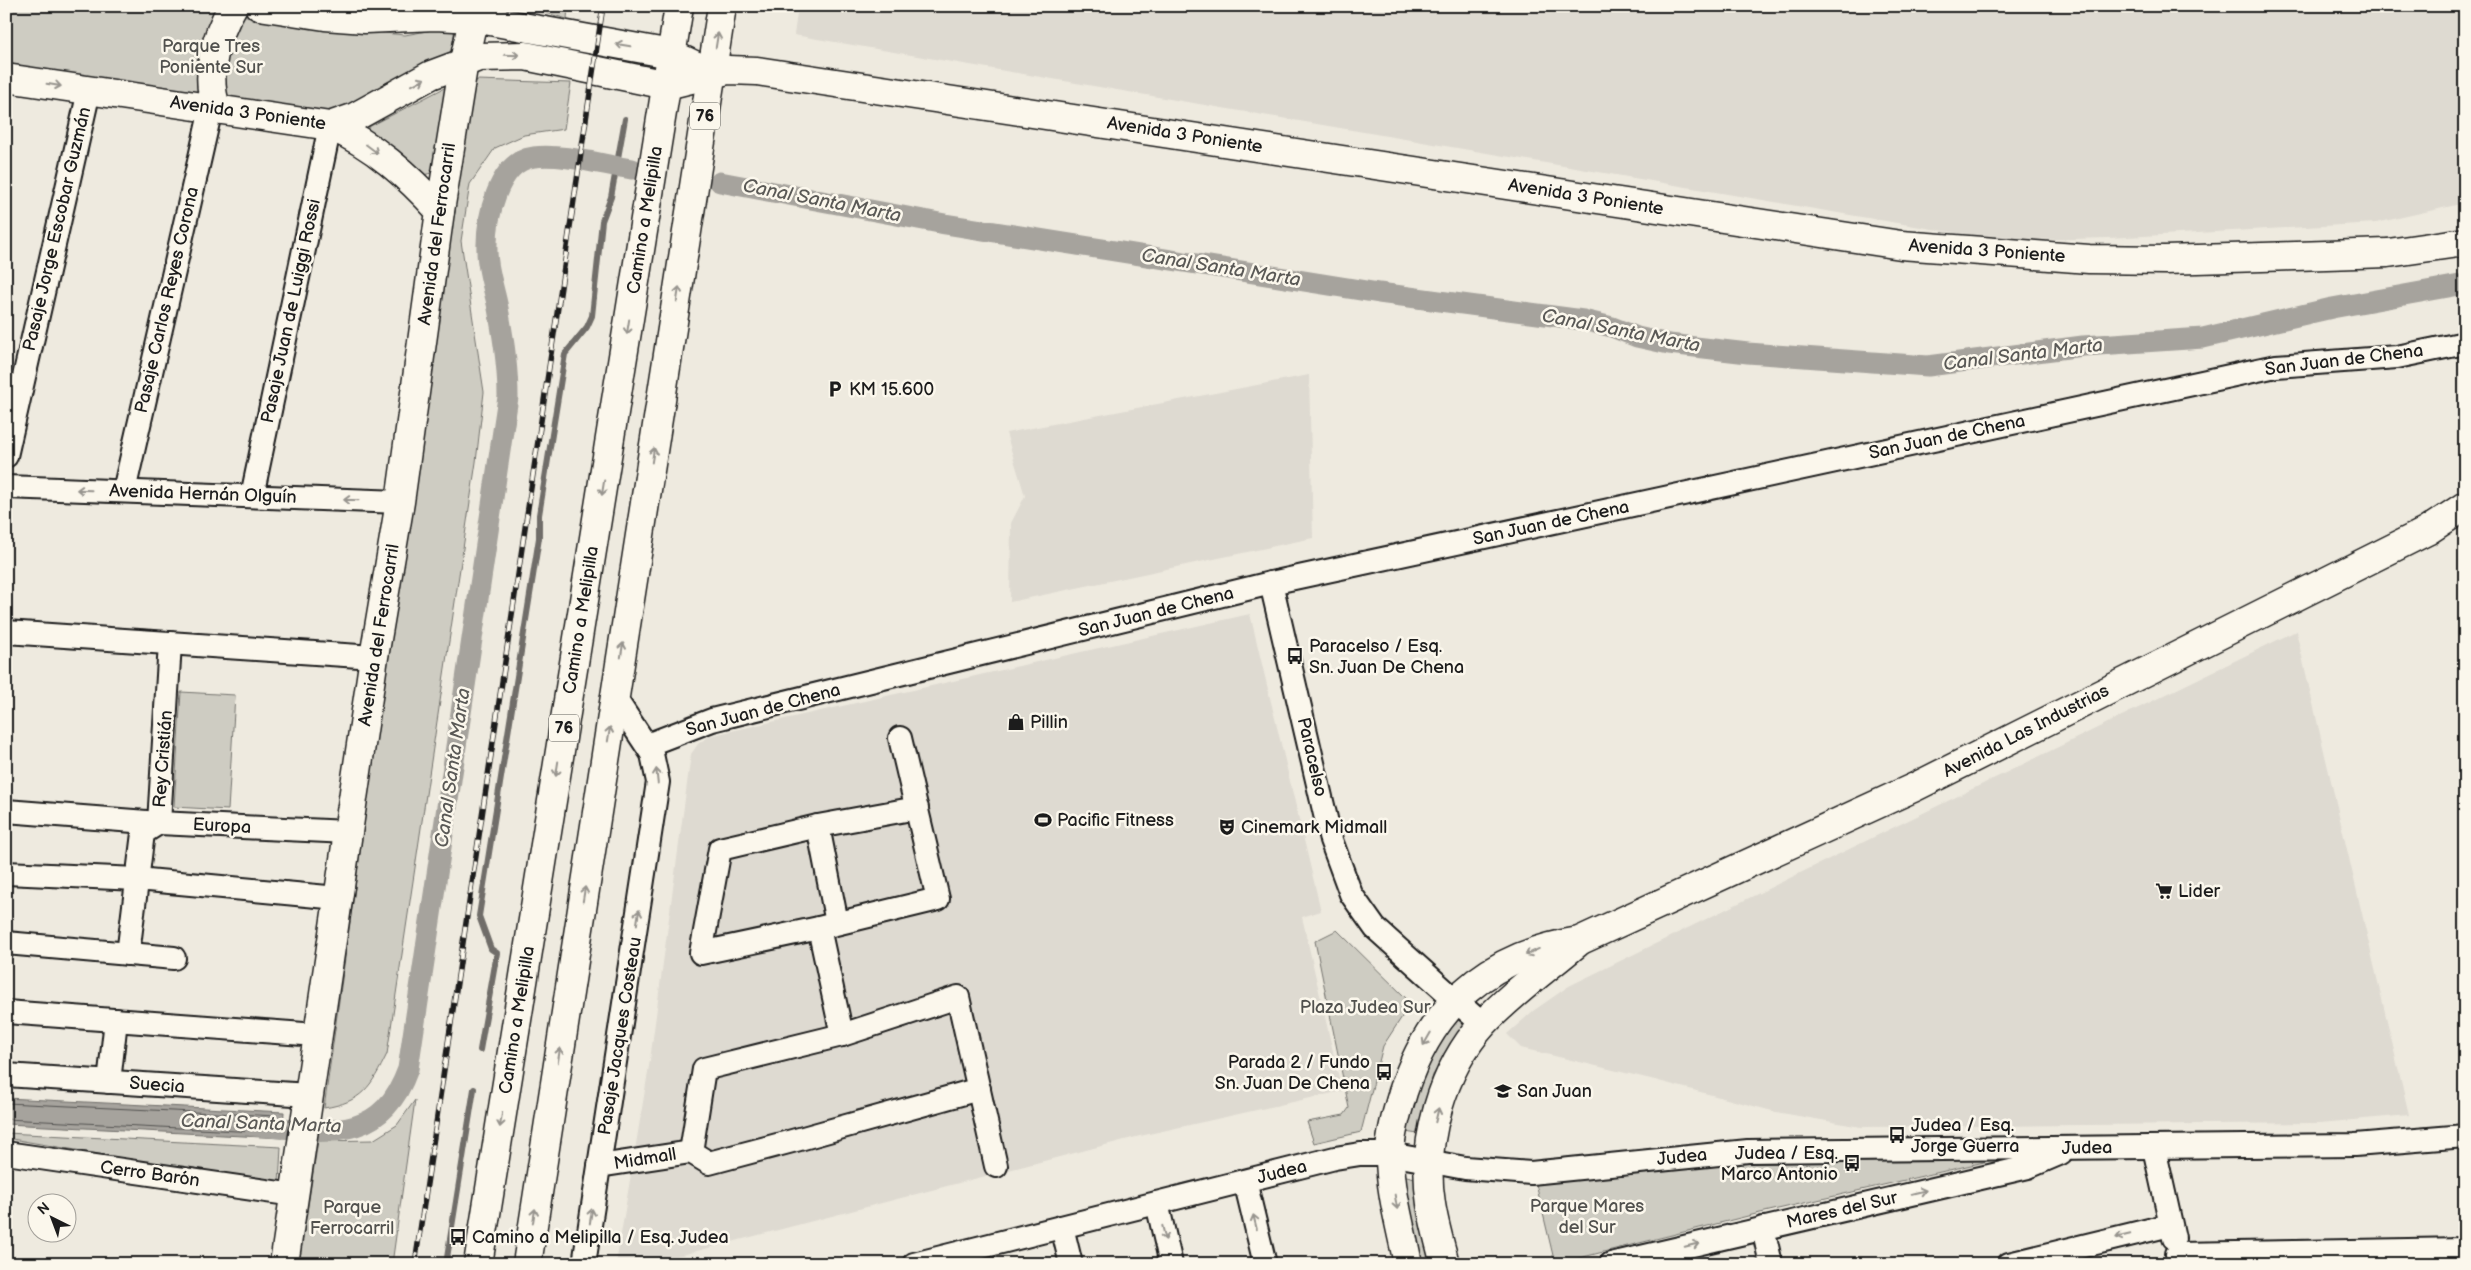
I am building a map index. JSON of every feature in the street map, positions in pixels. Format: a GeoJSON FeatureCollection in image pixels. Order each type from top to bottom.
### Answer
{"type":"FeatureCollection","features":[{"type":"Feature","properties":{"kind":"street"},"geometry":{"type":"LineString","coordinates":[[214,110],[211,81],[214,55],[220,31],[233,6]]}},
{"type":"Feature","properties":{"kind":"street"},"geometry":{"type":"LineString","coordinates":[[259,6],[347,18],[434,16],[475,12],[671,54],[711,73]]}},
{"type":"Feature","properties":{"kind":"street","name":"Camino a Melipilla"},"geometry":{"type":"LineString","coordinates":[[478,1264],[679,6]]}},
{"type":"Feature","properties":{"kind":"street","name":"76"},"geometry":{"type":"LineString","coordinates":[[526,1264],[700,158],[722,6]]}},
{"type":"Feature","properties":{"kind":"street","name":"Avenida del Ferrocarril"},"geometry":{"type":"LineString","coordinates":[[284,1264],[374,657],[400,502],[440,211],[464,61],[475,12]]}},
{"type":"Feature","properties":{"kind":"street","name":"Avenida 3 Poniente"},"geometry":{"type":"LineString","coordinates":[[6,78],[330,126],[353,118],[414,84],[464,61],[490,56],[525,56],[667,85],[728,70],[757,71],[1900,245],[2089,259],[2165,260],[2388,253],[2465,242]]}},
{"type":"Feature","properties":{"kind":"street","name":"Pasaje Jorge Escobar Guzmán"},"geometry":{"type":"LineString","coordinates":[[6,456],[89,91]]}},
{"type":"Feature","properties":{"kind":"street","name":"Pasaje Carlos Reyes Corona"},"geometry":{"type":"LineString","coordinates":[[124,491],[214,110]]}},
{"type":"Feature","properties":{"kind":"street"},"geometry":{"type":"LineString","coordinates":[[330,126],[360,140],[377,153],[420,189],[440,211]]}},
{"type":"Feature","properties":{"kind":"street","name":"Pasaje Juan de Luiggi Rossi"},"geometry":{"type":"LineString","coordinates":[[252,496],[330,126]]}},
{"type":"Feature","properties":{"kind":"street","name":"San Juan de Chena"},"geometry":{"type":"LineString","coordinates":[[647,745],[712,720],[1271,583],[2276,366],[2397,357],[2465,343]]}},
{"type":"Feature","properties":{"kind":"street","name":"Avenida Hernán Olguín"},"geometry":{"type":"LineString","coordinates":[[6,487],[400,502]]}},
{"type":"Feature","properties":{"kind":"street","name":"Avenida Las Industrias"},"geometry":{"type":"LineString","coordinates":[[1408,1264],[1393,1190],[1390,1154],[1400,1104],[1409,1075],[1427,1039],[1454,999],[1475,982],[1536,950],[1579,941],[1915,787],[2428,531],[2465,506]]}},
{"type":"Feature","properties":{"kind":"street","name":"Paracelso"},"geometry":{"type":"LineString","coordinates":[[1271,583],[1331,840],[1346,883],[1357,903],[1375,928],[1482,1024]]}},
{"type":"Feature","properties":{"kind":"street"},"geometry":{"type":"LineString","coordinates":[[6,632],[374,657]]}},
{"type":"Feature","properties":{"kind":"street","name":"Rey Cristián"},"geometry":{"type":"LineString","coordinates":[[128,954],[143,833],[159,822],[170,643]]}},
{"type":"Feature","properties":{"kind":"street"},"geometry":{"type":"LineString","coordinates":[[615,698],[647,745]]}},
{"type":"Feature","properties":{"kind":"street"},"geometry":{"type":"LineString","coordinates":[[900,738],[917,808],[938,899],[701,953],[720,849],[818,826],[917,808]]}},
{"type":"Feature","properties":{"kind":"street","name":"Pasaje Jacques Costeau"},"geometry":{"type":"LineString","coordinates":[[584,1264],[656,808],[658,774],[654,759],[647,745]]}},
{"type":"Feature","properties":{"kind":"street","name":"Europa"},"geometry":{"type":"LineString","coordinates":[[6,811],[159,822],[348,832]]}},
{"type":"Feature","properties":{"kind":"street"},"geometry":{"type":"LineString","coordinates":[[818,826],[842,1035]]}},
{"type":"Feature","properties":{"kind":"street"},"geometry":{"type":"LineString","coordinates":[[6,873],[137,879],[338,898]]}},
{"type":"Feature","properties":{"kind":"street","name":"Avenida Las Industrias"},"geometry":{"type":"LineString","coordinates":[[1445,1264],[1431,1205],[1428,1162],[1442,1095],[1459,1059],[1482,1024],[1512,996],[1579,941]]}},
{"type":"Feature","properties":{"kind":"street"},"geometry":{"type":"LineString","coordinates":[[6,943],[174,958]]}},
{"type":"Feature","properties":{"kind":"street"},"geometry":{"type":"LineString","coordinates":[[979,1089],[709,1162],[690,1152],[704,1069],[842,1035],[958,997],[979,1089],[996,1166]]}},
{"type":"Feature","properties":{"kind":"street"},"geometry":{"type":"LineString","coordinates":[[6,1012],[317,1035]]}},
{"type":"Feature","properties":{"kind":"street"},"geometry":{"type":"LineString","coordinates":[[109,1082],[116,1020]]}},
{"type":"Feature","properties":{"kind":"street","name":"Suecia"},"geometry":{"type":"LineString","coordinates":[[6,1075],[308,1099]]}},
{"type":"Feature","properties":{"kind":"street","name":"Judea"},"geometry":{"type":"LineString","coordinates":[[914,1264],[972,1257],[1062,1227],[1347,1156],[1390,1154],[1488,1171],[1531,1173],[1748,1150],[2070,1149],[2355,1145],[2465,1136]]}},
{"type":"Feature","properties":{"kind":"street"},"geometry":{"type":"LineString","coordinates":[[2154,1148],[2178,1259],[2465,1249]]}},
{"type":"Feature","properties":{"kind":"street","name":"Mares del Sur"},"geometry":{"type":"LineString","coordinates":[[1611,1264],[2028,1166],[2070,1149]]}},
{"type":"Feature","properties":{"kind":"street","name":"Midmall"},"geometry":{"type":"LineString","coordinates":[[599,1166],[690,1152]]}},
{"type":"Feature","properties":{"kind":"street","name":"Cerro Barón"},"geometry":{"type":"LineString","coordinates":[[6,1153],[296,1184]]}},
{"type":"Feature","properties":{"kind":"street"},"geometry":{"type":"LineString","coordinates":[[1245,1181],[1265,1264]]}},
{"type":"Feature","properties":{"kind":"street"},"geometry":{"type":"LineString","coordinates":[[1157,1203],[1171,1264]]}},
{"type":"Feature","properties":{"kind":"street"},"geometry":{"type":"LineString","coordinates":[[2008,1264],[2170,1225]]}},
{"type":"Feature","properties":{"kind":"street"},"geometry":{"type":"LineString","coordinates":[[1062,1227],[1071,1264]]}},
{"type":"Feature","properties":{"kind":"street"},"geometry":{"type":"LineString","coordinates":[[1763,1228],[1771,1264]]}},
{"type":"Feature","properties":{"kind":"shaded area"},"geometry":{"type":"Polygon","coordinates":[[[798,6],[2465,6],[2465,203],[2376,223],[2109,238],[2003,241],[794,35],[798,6]]]}},
{"type":"Feature","properties":{"kind":"shaded area"},"geometry":{"type":"Polygon","coordinates":[[[1309,375],[1313,538],[1010,602],[1011,523],[1025,496],[1006,433],[1309,375]]]}},
{"type":"Feature","properties":{"kind":"shaded area"},"geometry":{"type":"Polygon","coordinates":[[[1250,614],[1321,911],[1302,917],[1342,1091],[1140,1136],[647,1264],[616,1264],[650,1060],[691,754],[698,744],[709,736],[1250,614]]]}},
{"type":"Feature","properties":{"kind":"shaded area"},"geometry":{"type":"Polygon","coordinates":[[[2296,631],[2409,1115],[2320,1123],[1861,1127],[1776,1112],[1655,1080],[1521,1048],[1507,1034],[1533,1011],[1569,986],[2296,631]]]}},
{"type":"Feature","properties":{"kind":"green space","name":"Parque Tres Poniente Sur"},"geometry":{"type":"Polygon","coordinates":[[[6,6],[182,6],[319,27],[405,35],[455,26],[451,58],[339,115],[6,67],[6,6]]]}},
{"type":"Feature","properties":{"kind":"green space"},"geometry":{"type":"Polygon","coordinates":[[[522,6],[568,6],[567,19],[522,6]]]}},
{"type":"Feature","properties":{"kind":"green space"},"geometry":{"type":"Polygon","coordinates":[[[477,80],[571,83],[564,129],[524,135],[495,148],[470,184],[461,241],[484,392],[476,462],[387,1054],[376,1076],[364,1091],[348,1102],[324,1108],[466,96],[477,80]]]}},
{"type":"Feature","properties":{"kind":"green space"},"geometry":{"type":"Polygon","coordinates":[[[448,86],[437,163],[431,173],[420,176],[361,131],[448,86]]]}},
{"type":"Feature","properties":{"kind":"green space"},"geometry":{"type":"Polygon","coordinates":[[[181,692],[235,695],[228,810],[174,807],[181,692]]]}},
{"type":"Feature","properties":{"kind":"green space","name":"Plaza Judea Sur"},"geometry":{"type":"Polygon","coordinates":[[[1337,930],[1411,1003],[1383,1046],[1361,1132],[1314,1143],[1307,1122],[1344,1115],[1349,1108],[1315,941],[1337,930]]]}},
{"type":"Feature","properties":{"kind":"green space"},"geometry":{"type":"Polygon","coordinates":[[[1452,1016],[1465,1025],[1433,1075],[1418,1134],[1405,1132],[1419,1070],[1452,1016]]]}},
{"type":"Feature","properties":{"kind":"green space","name":"Parque Ferrocarril"},"geometry":{"type":"Polygon","coordinates":[[[415,1100],[392,1264],[299,1264],[318,1141],[373,1140],[397,1125],[415,1100]]]}},
{"type":"Feature","properties":{"kind":"green space"},"geometry":{"type":"Polygon","coordinates":[[[6,1133],[281,1147],[279,1185],[6,1138],[6,1133]]]}},
{"type":"Feature","properties":{"kind":"green space","name":"Parque Mares del Sur"},"geometry":{"type":"Polygon","coordinates":[[[1750,1158],[1993,1160],[1756,1214],[1555,1264],[1536,1184],[1750,1158]]]}},
{"type":"Feature","properties":{"kind":"green space"},"geometry":{"type":"Polygon","coordinates":[[[1398,1174],[1415,1178],[1432,1264],[1413,1264],[1398,1174]]]}},
{"type":"Feature","properties":{"kind":"green space"},"geometry":{"type":"Polygon","coordinates":[[[2465,1259],[2465,1264],[2238,1264],[2465,1259]]]}},
{"type":"Feature","properties":{"kind":"water"},"geometry":{"type":"Polygon","coordinates":[[[6,1098],[284,1112],[282,1138],[6,1124],[6,1098]]]}},
{"type":"Feature","properties":{"kind":"waterway"},"geometry":{"type":"LineString","coordinates":[[480,1050],[497,953],[491,949],[479,916],[539,538],[539,515],[565,354],[587,327],[592,316],[602,221],[611,197],[625,119]]}},
{"type":"Feature","properties":{"kind":"waterway","name":"Canal Santa Marta"},"geometry":{"type":"LineString","coordinates":[[254,1126],[324,1131],[345,1129],[364,1123],[381,1112],[396,1094],[408,1069],[508,397],[503,335],[487,259],[487,238],[492,209],[496,194],[511,169],[521,161],[534,157],[569,158],[632,169]]}},
{"type":"Feature","properties":{"kind":"waterway","name":"Canal Santa Marta"},"geometry":{"type":"LineString","coordinates":[[720,182],[945,224],[1379,293],[1583,320],[1612,327],[1637,337],[1669,344],[1748,353],[1928,366],[2083,346],[2203,338],[2332,308],[2465,284]]}},
{"type":"Feature","properties":{"kind":"waterway"},"geometry":{"type":"LineString","coordinates":[[446,1264],[474,1089]]}},
{"type":"Feature","properties":{"kind":"railway"},"geometry":{"type":"LineString","coordinates":[[415,1264],[603,6]]}},
{"type":"Feature","properties":{"kind":"place","name":"KM 15.600"},"geometry":{"type":"Point","coordinates":[835,389]}},
{"type":"Feature","properties":{"kind":"place","name":"Paracelso / Esq. Sn. Juan De Chena"},"geometry":{"type":"Point","coordinates":[1295,656]}},
{"type":"Feature","properties":{"kind":"place","name":"Pillin"},"geometry":{"type":"Point","coordinates":[1016,722]}},
{"type":"Feature","properties":{"kind":"place","name":"Pacific Fitness"},"geometry":{"type":"Point","coordinates":[1043,820]}},
{"type":"Feature","properties":{"kind":"place","name":"Cinemark Midmall"},"geometry":{"type":"Point","coordinates":[1227,827]}},
{"type":"Feature","properties":{"kind":"place","name":"Lider"},"geometry":{"type":"Point","coordinates":[2164,891]}},
{"type":"Feature","properties":{"kind":"place","name":"Parada 2 / Fundo Sn. Juan De Chena"},"geometry":{"type":"Point","coordinates":[1384,1072]}},
{"type":"Feature","properties":{"kind":"place","name":"San Juan"},"geometry":{"type":"Point","coordinates":[1503,1091]}},
{"type":"Feature","properties":{"kind":"place","name":"Judea / Esq. Jorge Guerra"},"geometry":{"type":"Point","coordinates":[1897,1135]}},
{"type":"Feature","properties":{"kind":"place","name":"Judea / Esq. Marco Antonio"},"geometry":{"type":"Point","coordinates":[1852,1163]}},
{"type":"Feature","properties":{"kind":"place","name":"Camino a Melipilla / Esq. Judea"},"geometry":{"type":"Point","coordinates":[458,1237]}}]}
